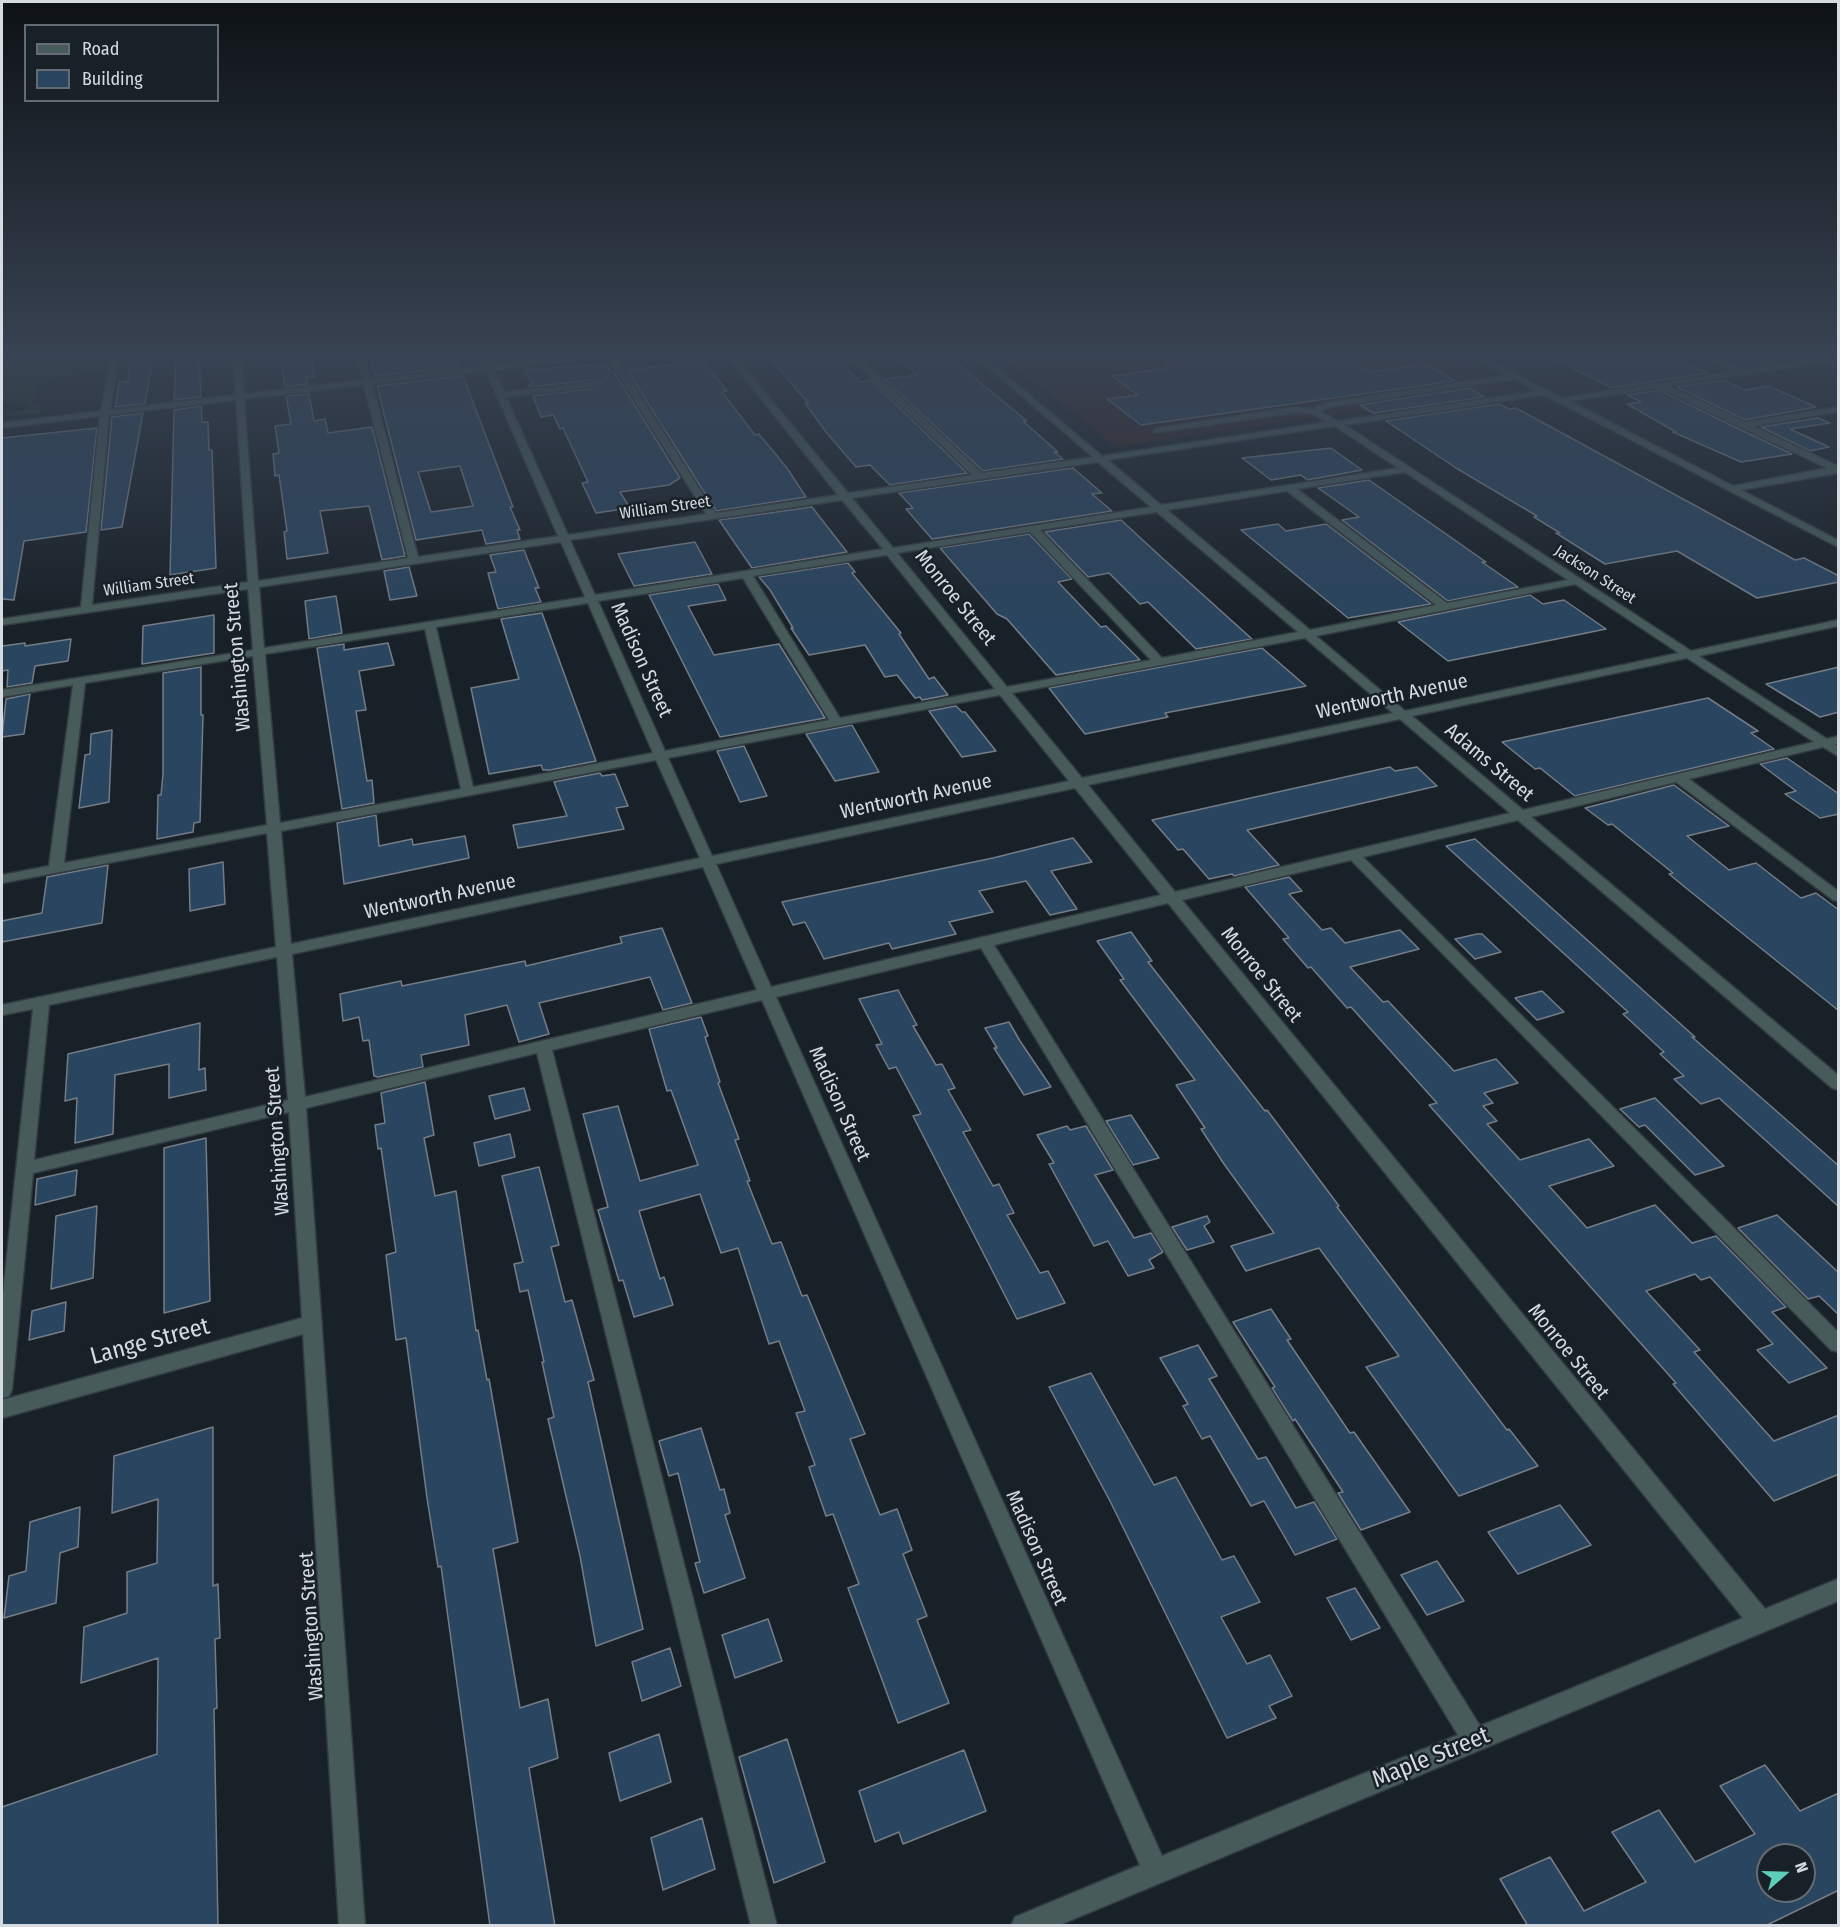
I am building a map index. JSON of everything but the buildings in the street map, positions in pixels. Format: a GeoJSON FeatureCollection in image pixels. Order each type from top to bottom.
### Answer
{"type":"FeatureCollection","features":[{"type":"Feature","properties":{"kind":"street"},"geometry":{"type":"LineString","coordinates":[[86,609],[102,445]]}},
{"type":"Feature","properties":{"kind":"street","name":"Washington Street"},"geometry":{"type":"LineString","coordinates":[[245,445],[253,584],[285,950],[313,1323],[352,1926]]}},
{"type":"Feature","properties":{"kind":"street"},"geometry":{"type":"LineString","coordinates":[[384,445],[414,560]]}},
{"type":"Feature","properties":{"kind":"street","name":"Madison Street"},"geometry":{"type":"LineString","coordinates":[[522,445],[1156,1871]]}},
{"type":"Feature","properties":{"kind":"street"},"geometry":{"type":"LineString","coordinates":[[667,445],[712,516]]}},
{"type":"Feature","properties":{"kind":"street","name":"Monroe Street"},"geometry":{"type":"LineString","coordinates":[[804,445],[1761,1622]]}},
{"type":"Feature","properties":{"kind":"street"},"geometry":{"type":"LineString","coordinates":[[946,445],[979,476]]}},
{"type":"Feature","properties":{"kind":"street","name":"Adams Street"},"geometry":{"type":"LineString","coordinates":[[1087,445],[1402,715],[1839,1084]]}},
{"type":"Feature","properties":{"kind":"street","name":"William Street"},"geometry":{"type":"LineString","coordinates":[[2,622],[1192,445]]}},
{"type":"Feature","properties":{"kind":"street","name":"Jackson Street"},"geometry":{"type":"LineString","coordinates":[[1369,445],[1689,654],[1834,745]]}},
{"type":"Feature","properties":{"kind":"street"},"geometry":{"type":"LineString","coordinates":[[1648,445],[1839,544]]}},
{"type":"Feature","properties":{"kind":"street"},"geometry":{"type":"LineString","coordinates":[[1786,445],[1838,470]]}},
{"type":"Feature","properties":{"kind":"street"},"geometry":{"type":"LineString","coordinates":[[2,693],[1406,469]]}},
{"type":"Feature","properties":{"kind":"street"},"geometry":{"type":"LineString","coordinates":[[1732,489],[1838,470]]}},
{"type":"Feature","properties":{"kind":"street"},"geometry":{"type":"LineString","coordinates":[[1289,488],[1445,607]]}},
{"type":"Feature","properties":{"kind":"street"},"geometry":{"type":"LineString","coordinates":[[1033,529],[1158,661]]}},
{"type":"Feature","properties":{"kind":"street"},"geometry":{"type":"LineString","coordinates":[[746,574],[836,721]]}},
{"type":"Feature","properties":{"kind":"street"},"geometry":{"type":"LineString","coordinates":[[2,879],[1308,634],[1577,581]]}},
{"type":"Feature","properties":{"kind":"street","name":"Wentworth Avenue"},"geometry":{"type":"LineString","coordinates":[[2,1010],[1839,623]]}},
{"type":"Feature","properties":{"kind":"street"},"geometry":{"type":"LineString","coordinates":[[430,625],[468,791]]}},
{"type":"Feature","properties":{"kind":"street"},"geometry":{"type":"LineString","coordinates":[[56,868],[79,681]]}},
{"type":"Feature","properties":{"kind":"street"},"geometry":{"type":"LineString","coordinates":[[24,1169],[1678,778],[1834,745]]}},
{"type":"Feature","properties":{"kind":"street"},"geometry":{"type":"LineString","coordinates":[[1678,778],[1839,897]]}},
{"type":"Feature","properties":{"kind":"street"},"geometry":{"type":"LineString","coordinates":[[1354,855],[1839,1344]]}},
{"type":"Feature","properties":{"kind":"street"},"geometry":{"type":"LineString","coordinates":[[985,942],[1475,1741]]}},
{"type":"Feature","properties":{"kind":"street"},"geometry":{"type":"LineString","coordinates":[[2,1389],[42,1001]]}},
{"type":"Feature","properties":{"kind":"street"},"geometry":{"type":"LineString","coordinates":[[543,1046],[764,1926]]}},
{"type":"Feature","properties":{"kind":"street","name":"Lange Street"},"geometry":{"type":"LineString","coordinates":[[2,1409],[313,1323]]}},
{"type":"Feature","properties":{"kind":"street","name":"Maple Street"},"geometry":{"type":"LineString","coordinates":[[1024,1926],[1839,1590]]}}]}
